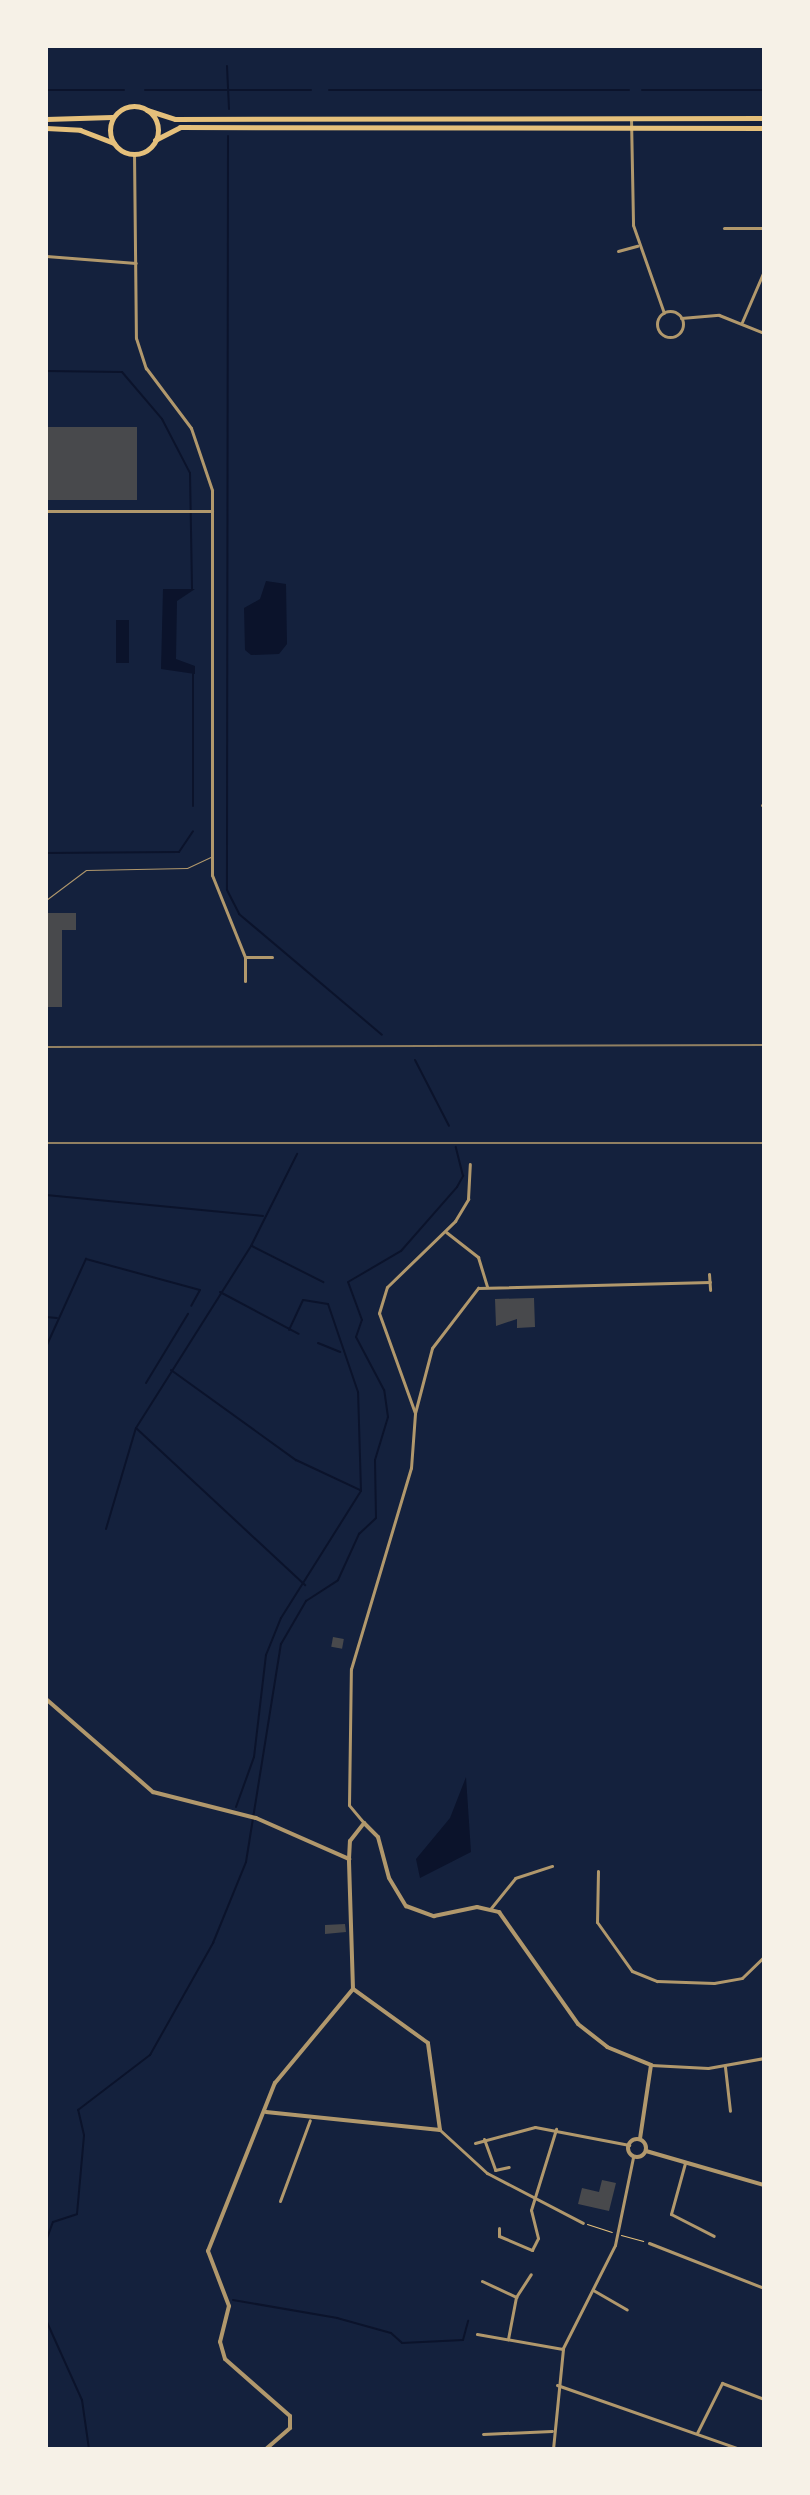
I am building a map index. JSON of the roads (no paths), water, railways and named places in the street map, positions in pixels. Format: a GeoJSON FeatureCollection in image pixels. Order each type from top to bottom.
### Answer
{"type":"FeatureCollection","features":[{"type":"Feature","properties":{"kind":"main road"},"geometry":{"type":"LineString","coordinates":[[46,119],[114,116],[128,107],[175,119],[764,118]]}},
{"type":"Feature","properties":{"kind":"main road"},"geometry":{"type":"LineString","coordinates":[[147,110],[157,126],[155,140]]}},
{"type":"Feature","properties":{"kind":"main road"},"geometry":{"type":"LineString","coordinates":[[114,116],[115,144]]}},
{"type":"Feature","properties":{"kind":"main road"},"geometry":{"type":"LineString","coordinates":[[46,128],[80,130],[134,153],[180,127],[764,128]]}},
{"type":"Feature","properties":{"kind":"street"},"geometry":{"type":"LineString","coordinates":[[631,118],[637,246],[664,313],[658,326],[668,337],[682,330],[681,318]]}},
{"type":"Feature","properties":{"kind":"street"},"geometry":{"type":"LineString","coordinates":[[134,153],[141,355],[198,444],[212,511],[215,894],[245,957],[245,981]]}},
{"type":"Feature","properties":{"kind":"street"},"geometry":{"type":"LineString","coordinates":[[724,228],[764,228]]}},
{"type":"Feature","properties":{"kind":"street"},"geometry":{"type":"LineString","coordinates":[[618,251],[637,246]]}},
{"type":"Feature","properties":{"kind":"street"},"geometry":{"type":"LineString","coordinates":[[46,256],[136,263]]}},
{"type":"Feature","properties":{"kind":"street"},"geometry":{"type":"LineString","coordinates":[[742,322],[764,271]]}},
{"type":"Feature","properties":{"kind":"street"},"geometry":{"type":"LineString","coordinates":[[664,313],[681,318],[742,322],[764,333]]}},
{"type":"Feature","properties":{"kind":"street"},"geometry":{"type":"LineString","coordinates":[[46,511],[212,511]]}},
{"type":"Feature","properties":{"kind":"street"},"geometry":{"type":"LineString","coordinates":[[245,957],[272,957]]}},
{"type":"Feature","properties":{"kind":"street"},"geometry":{"type":"LineString","coordinates":[[415,1413],[379,1313],[387,1287],[446,1232],[468,1199],[470,1164]]}},
{"type":"Feature","properties":{"kind":"street"},"geometry":{"type":"LineString","coordinates":[[446,1232],[478,1257],[487,1287]]}},
{"type":"Feature","properties":{"kind":"street"},"geometry":{"type":"LineString","coordinates":[[709,1274],[710,1290]]}},
{"type":"Feature","properties":{"kind":"street"},"geometry":{"type":"LineString","coordinates":[[552,1866],[515,1878],[491,1908],[434,1916],[411,1910],[396,1894],[378,1837],[349,1805],[351,1669],[411,1468],[415,1413],[432,1348],[449,1319],[487,1287],[710,1282]]}},
{"type":"Feature","properties":{"kind":"street"},"geometry":{"type":"LineString","coordinates":[[46,1699],[153,1792],[256,1818],[349,1859]]}},
{"type":"Feature","properties":{"kind":"street"},"geometry":{"type":"LineString","coordinates":[[266,2449],[290,2428],[290,2416],[225,2359],[220,2342],[229,2306],[207,2261],[215,2222],[283,2072],[353,1989],[350,1841],[364,1823]]}},
{"type":"Feature","properties":{"kind":"street"},"geometry":{"type":"LineString","coordinates":[[598,1871],[597,1922],[632,1971],[665,1982],[714,1983],[742,1978],[764,1957]]}},
{"type":"Feature","properties":{"kind":"street"},"geometry":{"type":"LineString","coordinates":[[491,1908],[578,2024],[607,2047],[651,2065],[725,2067],[764,2058]]}},
{"type":"Feature","properties":{"kind":"street"},"geometry":{"type":"LineString","coordinates":[[353,1989],[428,2043],[440,2130]]}},
{"type":"Feature","properties":{"kind":"street"},"geometry":{"type":"LineString","coordinates":[[646,2151],[640,2139],[651,2065]]}},
{"type":"Feature","properties":{"kind":"street"},"geometry":{"type":"LineString","coordinates":[[725,2067],[730,2111]]}},
{"type":"Feature","properties":{"kind":"street"},"geometry":{"type":"LineString","coordinates":[[265,2112],[310,2120],[440,2130],[487,2173],[583,2223]]}},
{"type":"Feature","properties":{"kind":"street"},"geometry":{"type":"LineString","coordinates":[[280,2201],[310,2120]]}},
{"type":"Feature","properties":{"kind":"street"},"geometry":{"type":"LineString","coordinates":[[475,2143],[484,2139],[556,2129],[629,2145],[640,2139]]}},
{"type":"Feature","properties":{"kind":"street"},"geometry":{"type":"LineString","coordinates":[[499,2228],[499,2236],[532,2250],[536,2198],[556,2129]]}},
{"type":"Feature","properties":{"kind":"street"},"geometry":{"type":"LineString","coordinates":[[484,2139],[495,2170],[509,2167]]}},
{"type":"Feature","properties":{"kind":"street"},"geometry":{"type":"LineString","coordinates":[[553,2449],[552,2431],[563,2349],[615,2245],[633,2157],[629,2145]]}},
{"type":"Feature","properties":{"kind":"street"},"geometry":{"type":"LineString","coordinates":[[633,2157],[646,2151],[764,2185]]}},
{"type":"Feature","properties":{"kind":"street"},"geometry":{"type":"LineString","coordinates":[[686,2162],[671,2214],[714,2236]]}},
{"type":"Feature","properties":{"kind":"street"},"geometry":{"type":"LineString","coordinates":[[649,2243],[764,2288]]}},
{"type":"Feature","properties":{"kind":"street"},"geometry":{"type":"LineString","coordinates":[[508,2339],[516,2297],[531,2274]]}},
{"type":"Feature","properties":{"kind":"street"},"geometry":{"type":"LineString","coordinates":[[482,2281],[516,2297]]}},
{"type":"Feature","properties":{"kind":"street"},"geometry":{"type":"LineString","coordinates":[[593,2290],[627,2310]]}},
{"type":"Feature","properties":{"kind":"street"},"geometry":{"type":"LineString","coordinates":[[477,2334],[563,2349]]}},
{"type":"Feature","properties":{"kind":"street"},"geometry":{"type":"LineString","coordinates":[[697,2433],[722,2383],[764,2399]]}},
{"type":"Feature","properties":{"kind":"street"},"geometry":{"type":"LineString","coordinates":[[557,2385],[740,2449]]}},
{"type":"Feature","properties":{"kind":"street"},"geometry":{"type":"LineString","coordinates":[[483,2434],[552,2431]]}},
{"type":"Feature","properties":{"kind":"lane"},"geometry":{"type":"LineString","coordinates":[[46,900],[86,870],[187,868],[213,856]]}},
{"type":"Feature","properties":{"kind":"water"},"geometry":{"type":"Polygon","coordinates":[[[266,581],[286,584],[287,644],[279,654],[251,655],[245,650],[244,608],[260,599],[266,581]]]}},
{"type":"Feature","properties":{"kind":"water"},"geometry":{"type":"Polygon","coordinates":[[[163,589],[195,589],[177,601],[176,659],[195,666],[195,674],[161,669],[163,589]]]}},
{"type":"Feature","properties":{"kind":"water"},"geometry":{"type":"Polygon","coordinates":[[[116,620],[129,620],[129,663],[116,663],[116,620]]]}},
{"type":"Feature","properties":{"kind":"water"},"geometry":{"type":"Polygon","coordinates":[[[466,1777],[471,1852],[420,1878],[416,1859],[450,1818],[466,1777]]]}},
{"type":"Feature","properties":{"kind":"waterway"},"geometry":{"type":"LineString","coordinates":[[227,66],[229,109]]}},
{"type":"Feature","properties":{"kind":"waterway"},"geometry":{"type":"LineString","coordinates":[[46,90],[124,90]]}},
{"type":"Feature","properties":{"kind":"waterway"},"geometry":{"type":"LineString","coordinates":[[145,90],[311,90]]}},
{"type":"Feature","properties":{"kind":"waterway"},"geometry":{"type":"LineString","coordinates":[[329,90],[629,90]]}},
{"type":"Feature","properties":{"kind":"waterway"},"geometry":{"type":"LineString","coordinates":[[642,90],[764,90]]}},
{"type":"Feature","properties":{"kind":"waterway"},"geometry":{"type":"LineString","coordinates":[[228,136],[227,890],[239,914],[382,1035]]}},
{"type":"Feature","properties":{"kind":"waterway"},"geometry":{"type":"LineString","coordinates":[[46,371],[122,372],[162,419],[190,473],[192,589]]}},
{"type":"Feature","properties":{"kind":"waterway"},"geometry":{"type":"LineString","coordinates":[[193,674],[193,806]]}},
{"type":"Feature","properties":{"kind":"waterway"},"geometry":{"type":"LineString","coordinates":[[46,853],[179,852],[193,831]]}},
{"type":"Feature","properties":{"kind":"waterway"},"geometry":{"type":"LineString","coordinates":[[415,1060],[449,1126]]}},
{"type":"Feature","properties":{"kind":"waterway"},"geometry":{"type":"LineString","coordinates":[[46,2241],[53,2222],[77,2214],[84,2135],[78,2110],[150,2055],[213,1943],[246,1862],[281,1644],[306,1601],[338,1580],[359,1534],[376,1518],[375,1460],[388,1417],[384,1390],[356,1337],[362,1320],[348,1282],[401,1251],[457,1187],[463,1176],[456,1147]]}},
{"type":"Feature","properties":{"kind":"waterway"},"geometry":{"type":"LineString","coordinates":[[106,1529],[136,1428],[251,1246],[297,1154]]}},
{"type":"Feature","properties":{"kind":"waterway"},"geometry":{"type":"LineString","coordinates":[[46,1195],[263,1216]]}},
{"type":"Feature","properties":{"kind":"waterway"},"geometry":{"type":"LineString","coordinates":[[252,1246],[323,1282]]}},
{"type":"Feature","properties":{"kind":"waterway"},"geometry":{"type":"LineString","coordinates":[[46,1347],[86,1259],[200,1290],[191,1306]]}},
{"type":"Feature","properties":{"kind":"waterway"},"geometry":{"type":"LineString","coordinates":[[220,1292],[299,1334]]}},
{"type":"Feature","properties":{"kind":"waterway"},"geometry":{"type":"LineString","coordinates":[[236,1807],[254,1757],[266,1655],[281,1618],[361,1491],[358,1392],[328,1304],[303,1300],[289,1330]]}},
{"type":"Feature","properties":{"kind":"waterway"},"geometry":{"type":"LineString","coordinates":[[146,1383],[188,1314]]}},
{"type":"Feature","properties":{"kind":"waterway"},"geometry":{"type":"LineString","coordinates":[[46,1317],[57,1318]]}},
{"type":"Feature","properties":{"kind":"waterway"},"geometry":{"type":"LineString","coordinates":[[318,1343],[340,1352]]}},
{"type":"Feature","properties":{"kind":"waterway"},"geometry":{"type":"LineString","coordinates":[[171,1370],[296,1460],[360,1490]]}},
{"type":"Feature","properties":{"kind":"waterway"},"geometry":{"type":"LineString","coordinates":[[136,1428],[305,1585]]}},
{"type":"Feature","properties":{"kind":"waterway"},"geometry":{"type":"LineString","coordinates":[[233,2300],[337,2318],[391,2333],[402,2343],[463,2340],[468,2321]]}},
{"type":"Feature","properties":{"kind":"waterway"},"geometry":{"type":"LineString","coordinates":[[46,2320],[82,2400],[89,2449]]}},
{"type":"Feature","properties":{"kind":"railway"},"geometry":{"type":"LineString","coordinates":[[46,1047],[764,1045]]}},
{"type":"Feature","properties":{"kind":"railway"},"geometry":{"type":"LineString","coordinates":[[46,1143],[764,1143]]}}]}
